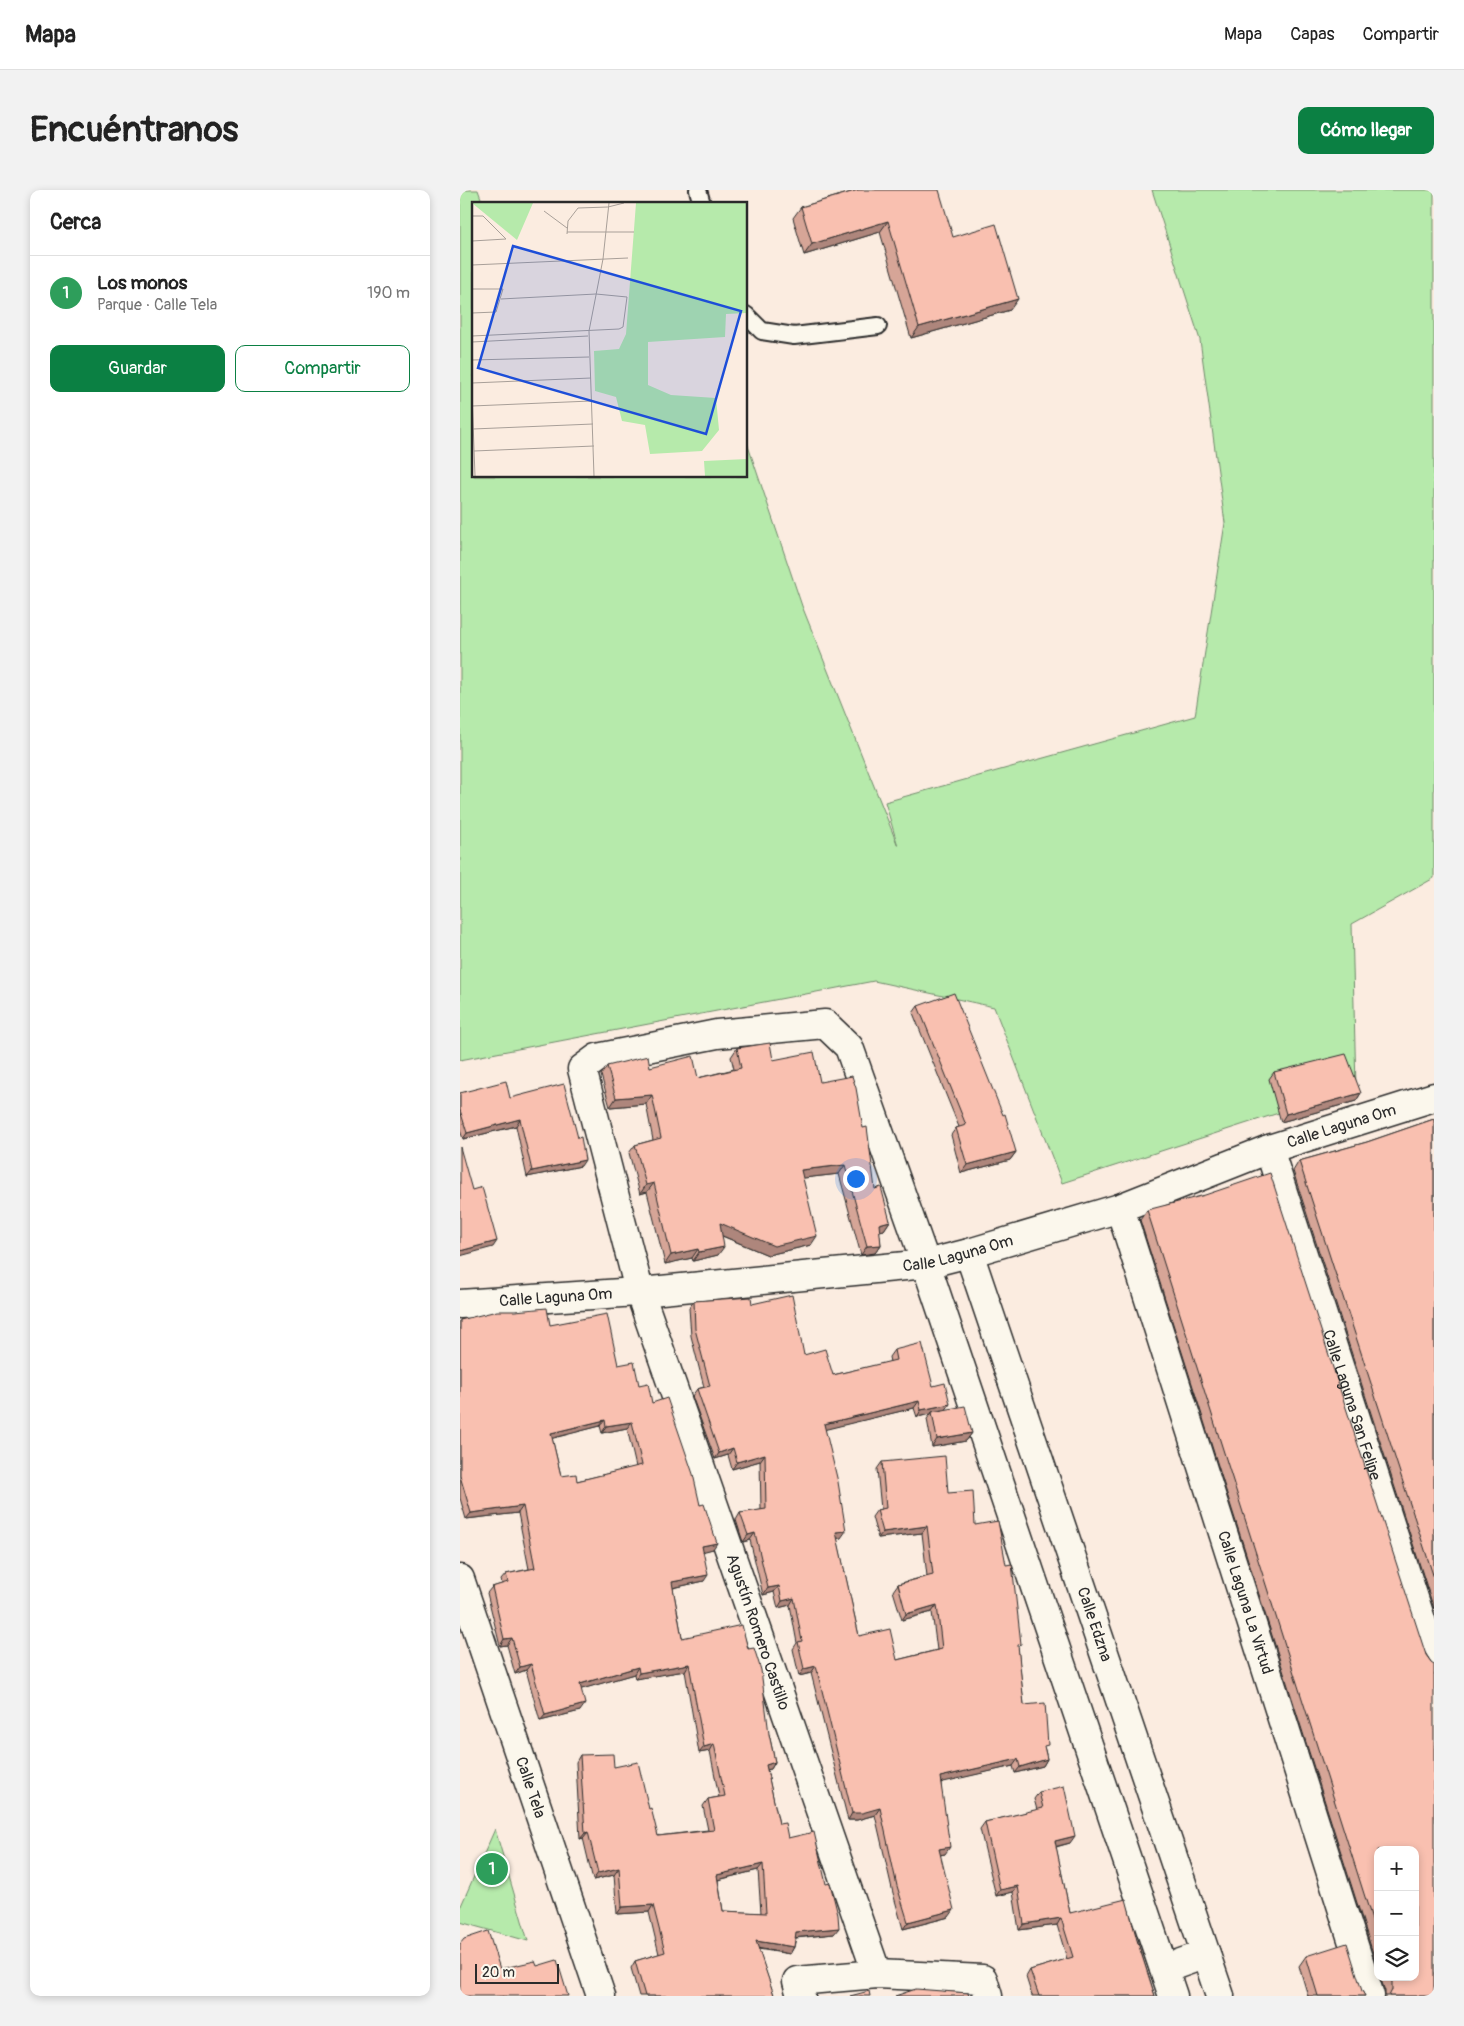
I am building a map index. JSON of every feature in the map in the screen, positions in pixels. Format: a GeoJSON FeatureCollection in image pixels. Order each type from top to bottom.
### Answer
{"type":"FeatureCollection","features":[{"type":"Feature","properties":{"kind":"street","name":"Agustín Romero Castillo"},"geometry":{"type":"LineString","coordinates":[[877,1974],[639,1290],[582,1069],[597,1058],[717,1034],[825,1024],[849,1047],[926,1264]]}},
{"type":"Feature","properties":{"kind":"street","name":"Calle Laguna Om"},"geometry":{"type":"LineString","coordinates":[[460,1304],[926,1264],[969,1254],[1120,1208],[1270,1149],[1434,1097]]}},
{"type":"Feature","properties":{"kind":"street","name":"Calle Laguna San Felipe"},"geometry":{"type":"LineString","coordinates":[[1270,1149],[1434,1660]]}},
{"type":"Feature","properties":{"kind":"street","name":"Calle Laguna La Virtud"},"geometry":{"type":"LineString","coordinates":[[1120,1208],[1370,1996]]}},
{"type":"Feature","properties":{"kind":"street","name":"Calle Edzna"},"geometry":{"type":"LineString","coordinates":[[969,1254],[1220,1996]]}},
{"type":"Feature","properties":{"kind":"street"},"geometry":{"type":"LineString","coordinates":[[926,1264],[1173,1996]]}},
{"type":"Feature","properties":{"kind":"street","name":"Calle Tela"},"geometry":{"type":"LineString","coordinates":[[460,1579],[601,1996]]}},
{"type":"Feature","properties":{"kind":"street"},"geometry":{"type":"LineString","coordinates":[[1164,1969],[1206,1954]]}},
{"type":"Feature","properties":{"kind":"street"},"geometry":{"type":"LineString","coordinates":[[799,1988],[877,1974],[986,1988]]}},
{"type":"Feature","properties":{"kind":"lane"},"geometry":{"type":"LineString","coordinates":[[748,317],[762,331],[794,336],[878,326]]}},
{"type":"Feature","properties":{"kind":"green space"},"geometry":{"type":"Polygon","coordinates":[[[460,190],[478,190],[482,202],[472,202],[472,478],[748,478],[748,446],[802,606],[898,846],[885,802],[1195,716],[1225,523],[1200,340],[1152,190],[1434,190],[1434,878],[1352,924],[1356,1088],[1062,1183],[994,1007],[874,981],[460,1060],[460,190]]]}},
{"type":"Feature","properties":{"kind":"green space"},"geometry":{"type":"Polygon","coordinates":[[[495,1829],[528,1941],[460,1922],[460,1908],[495,1829]]]}},
{"type":"Feature","properties":{"kind":"building"},"geometry":{"type":"Polygon","coordinates":[[[858,190],[939,190],[953,237],[996,224],[1018,299],[919,327],[888,221],[812,244],[801,207],[858,190]]]}},
{"type":"Feature","properties":{"kind":"building"},"geometry":{"type":"Polygon","coordinates":[[[954,993],[1003,1115],[1005,1114],[1016,1152],[967,1165],[956,1128],[966,1125],[918,1006],[954,993]]]}},
{"type":"Feature","properties":{"kind":"building"},"geometry":{"type":"Polygon","coordinates":[[[770,1043],[773,1060],[814,1052],[820,1082],[852,1076],[863,1128],[867,1127],[875,1189],[881,1187],[890,1221],[879,1224],[881,1245],[867,1246],[845,1165],[801,1170],[817,1236],[774,1246],[720,1223],[724,1247],[699,1252],[698,1249],[671,1255],[654,1183],[646,1185],[635,1145],[661,1138],[652,1095],[616,1098],[607,1066],[648,1056],[650,1067],[693,1056],[698,1078],[741,1068],[737,1048],[770,1043]]]}},
{"type":"Feature","properties":{"kind":"building"},"geometry":{"type":"Polygon","coordinates":[[[1346,1054],[1361,1093],[1286,1114],[1274,1072],[1346,1054]]]}},
{"type":"Feature","properties":{"kind":"building"},"geometry":{"type":"Polygon","coordinates":[[[506,1081],[510,1098],[564,1084],[578,1138],[581,1137],[585,1160],[532,1171],[520,1119],[467,1133],[460,1110],[460,1093],[506,1081]]]}},
{"type":"Feature","properties":{"kind":"building"},"geometry":{"type":"Polygon","coordinates":[[[1434,1119],[1434,1578],[1299,1161],[1367,1142],[1434,1119]]]}},
{"type":"Feature","properties":{"kind":"building"},"geometry":{"type":"Polygon","coordinates":[[[460,1147],[472,1190],[482,1187],[497,1241],[460,1251],[460,1147]]]}},
{"type":"Feature","properties":{"kind":"building"},"geometry":{"type":"Polygon","coordinates":[[[1270,1173],[1426,1655],[1434,1664],[1434,1996],[1389,1996],[1392,1990],[1392,1981],[1419,1981],[1419,1846],[1374,1846],[1374,1925],[1147,1210],[1205,1195],[1270,1173]]]}},
{"type":"Feature","properties":{"kind":"building"},"geometry":{"type":"Polygon","coordinates":[[[792,1295],[804,1355],[825,1349],[833,1375],[896,1360],[894,1350],[922,1343],[933,1386],[945,1383],[950,1404],[921,1410],[919,1401],[824,1424],[838,1482],[846,1531],[836,1532],[859,1636],[890,1629],[897,1660],[942,1649],[937,1605],[906,1614],[898,1584],[933,1575],[927,1526],[883,1532],[877,1510],[886,1508],[882,1462],[945,1456],[948,1493],[973,1491],[975,1525],[998,1521],[1006,1565],[1012,1564],[1021,1644],[1018,1645],[1024,1705],[1045,1703],[1048,1745],[1044,1746],[1047,1759],[1020,1767],[1018,1759],[940,1777],[950,1847],[939,1849],[954,1910],[908,1922],[897,1886],[880,1808],[862,1813],[852,1813],[816,1666],[804,1669],[798,1642],[802,1641],[794,1598],[782,1601],[779,1586],[768,1588],[755,1533],[748,1535],[740,1513],[766,1509],[765,1454],[737,1462],[733,1448],[719,1453],[697,1389],[710,1386],[695,1329],[694,1301],[751,1297],[752,1304],[792,1295]]]}},
{"type":"Feature","properties":{"kind":"building"},"geometry":{"type":"Polygon","coordinates":[[[547,1308],[550,1325],[607,1314],[618,1365],[634,1362],[639,1385],[648,1383],[652,1403],[667,1398],[693,1474],[700,1505],[704,1504],[717,1543],[702,1546],[708,1575],[672,1582],[682,1638],[742,1625],[748,1649],[754,1648],[761,1670],[769,1734],[775,1762],[766,1765],[779,1824],[785,1823],[788,1838],[814,1832],[826,1884],[830,1883],[838,1915],[839,1928],[796,1932],[794,1947],[756,1941],[774,1995],[645,1996],[635,1961],[665,1952],[653,1905],[622,1907],[619,1868],[598,1873],[588,1832],[585,1833],[580,1755],[613,1754],[614,1767],[638,1762],[649,1809],[651,1808],[658,1836],[714,1830],[708,1799],[725,1796],[714,1744],[704,1747],[689,1664],[639,1673],[638,1667],[580,1684],[585,1704],[545,1715],[531,1664],[520,1667],[512,1638],[504,1639],[492,1587],[508,1582],[506,1574],[535,1568],[523,1506],[471,1513],[460,1476],[460,1320],[497,1311],[547,1308]],[[605,1420],[551,1433],[561,1476],[576,1474],[577,1481],[642,1465],[632,1422],[606,1426],[605,1420]],[[763,1864],[717,1875],[723,1911],[766,1913],[763,1864]]]}},
{"type":"Feature","properties":{"kind":"building"},"geometry":{"type":"Polygon","coordinates":[[[965,1406],[972,1433],[937,1439],[932,1412],[965,1406]]]}},
{"type":"Feature","properties":{"kind":"building"},"geometry":{"type":"Polygon","coordinates":[[[1064,1786],[1075,1836],[1055,1841],[1070,1913],[1126,1899],[1155,1996],[1039,1996],[1030,1970],[1073,1957],[1061,1918],[1024,1924],[1018,1886],[1000,1890],[985,1822],[1043,1808],[1039,1792],[1064,1786]]]}},
{"type":"Feature","properties":{"kind":"building"},"geometry":{"type":"Polygon","coordinates":[[[488,1931],[500,1969],[535,1961],[537,1966],[557,1960],[568,1996],[460,1996],[460,1944],[464,1939],[488,1931]]]}},
{"type":"Feature","properties":{"kind":"building"},"geometry":{"type":"Polygon","coordinates":[[[1347,1943],[1365,1996],[1318,1996],[1306,1956],[1347,1943]]]}},
{"type":"Feature","properties":{"kind":"building"},"geometry":{"type":"Polygon","coordinates":[[[916,1989],[968,1993],[969,1996],[895,1996],[916,1989]]]}},
{"type":"Feature","properties":{"kind":"building"},"geometry":{"type":"Polygon","coordinates":[[[869,1991],[870,1996],[850,1996],[869,1991]]]}},
{"type":"Feature","properties":{"kind":"place","name":"Los monos"},"geometry":{"type":"Point","coordinates":[492,1869]}}]}
